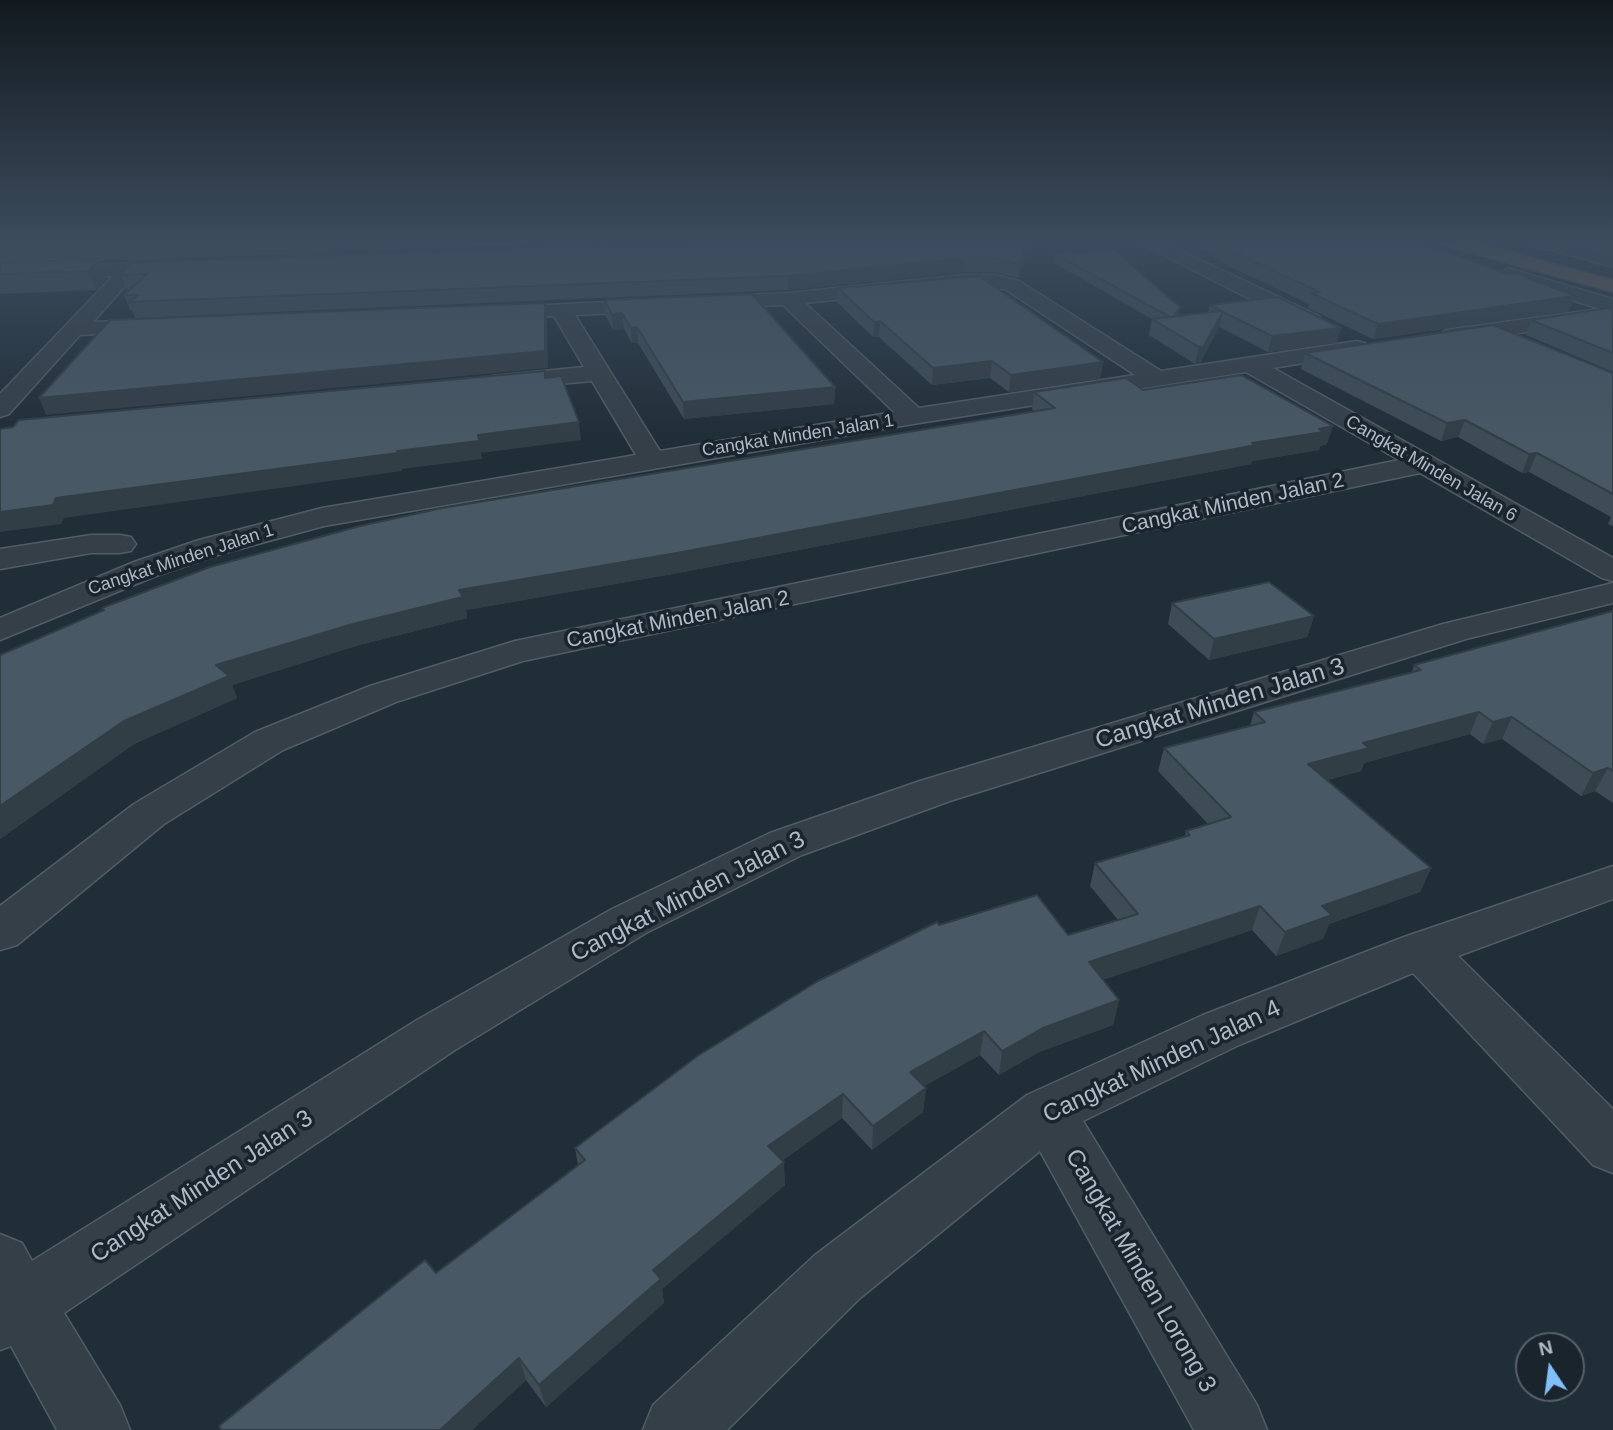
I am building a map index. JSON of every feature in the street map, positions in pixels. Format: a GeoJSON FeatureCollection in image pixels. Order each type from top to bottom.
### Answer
{"type":"FeatureCollection","features":[{"type":"Feature","properties":{"kind":"street"},"geometry":{"type":"LineString","coordinates":[[5,422],[91,307]]}},
{"type":"Feature","properties":{"kind":"street"},"geometry":{"type":"LineString","coordinates":[[478,313],[612,307]]}},
{"type":"Feature","properties":{"kind":"street"},"geometry":{"type":"LineString","coordinates":[[796,307],[914,416]]}},
{"type":"Feature","properties":{"kind":"street"},"geometry":{"type":"LineString","coordinates":[[1047,307],[1158,379]]}},
{"type":"Feature","properties":{"kind":"street","name":"Cangkat Minden Jalan 1"},"geometry":{"type":"LineString","coordinates":[[0,629],[145,569],[269,530],[426,498],[914,416],[1373,346],[1287,307]]}},
{"type":"Feature","properties":{"kind":"street"},"geometry":{"type":"LineString","coordinates":[[561,309],[652,460]]}},
{"type":"Feature","properties":{"kind":"street"},"geometry":{"type":"LineString","coordinates":[[1422,340],[1613,313]]}},
{"type":"Feature","properties":{"kind":"street"},"geometry":{"type":"LineString","coordinates":[[75,329],[172,325]]}},
{"type":"Feature","properties":{"kind":"street"},"geometry":{"type":"LineString","coordinates":[[1491,331],[1527,346]]}},
{"type":"Feature","properties":{"kind":"street","name":"Cangkat Minden Jalan 6"},"geometry":{"type":"LineString","coordinates":[[1250,364],[1421,464],[1613,571]]}},
{"type":"Feature","properties":{"kind":"street"},"geometry":{"type":"LineString","coordinates":[[474,385],[599,373]]}},
{"type":"Feature","properties":{"kind":"street","name":"Cangkat Minden Jalan 2"},"geometry":{"type":"LineString","coordinates":[[0,932],[149,814],[269,741],[383,694],[515,652],[1421,464]]}},
{"type":"Feature","properties":{"kind":"street"},"geometry":{"type":"LineString","coordinates":[[0,559],[92,544],[120,544]]}},
{"type":"Feature","properties":{"kind":"street","name":"Cangkat Minden Jalan 3"},"geometry":{"type":"LineString","coordinates":[[8,1295],[629,921],[786,844],[935,791],[1455,631],[1613,593]]}},
{"type":"Feature","properties":{"kind":"street","name":"Cangkat Minden Jalan 4"},"geometry":{"type":"LineString","coordinates":[[678,1430],[837,1277],[1047,1112],[1221,1030],[1421,950],[1613,882]]}},
{"type":"Feature","properties":{"kind":"street"},"geometry":{"type":"LineString","coordinates":[[1421,950],[1613,1147]]}},
{"type":"Feature","properties":{"kind":"street","name":"Cangkat Minden Lorong 3"},"geometry":{"type":"LineString","coordinates":[[1047,1112],[1232,1430]]}},
{"type":"Feature","properties":{"kind":"street"},"geometry":{"type":"LineString","coordinates":[[8,1295],[95,1430]]}},
{"type":"Feature","properties":{"kind":"building"},"geometry":{"type":"Polygon","coordinates":[[[449,307],[545,307],[545,351],[39,398],[110,320],[449,307]]]}},
{"type":"Feature","properties":{"kind":"building"},"geometry":{"type":"Polygon","coordinates":[[[608,307],[763,307],[835,387],[683,402],[637,327],[631,328],[622,313],[612,314],[608,307]]]}},
{"type":"Feature","properties":{"kind":"building"},"geometry":{"type":"Polygon","coordinates":[[[858,307],[1023,307],[1103,362],[1011,375],[992,361],[933,368],[880,321],[874,322],[858,307]]]}},
{"type":"Feature","properties":{"kind":"building"},"geometry":{"type":"Polygon","coordinates":[[[1151,307],[1180,307],[1173,317],[1151,307]]]}},
{"type":"Feature","properties":{"kind":"building"},"geometry":{"type":"Polygon","coordinates":[[[1213,307],[1298,307],[1341,328],[1272,336],[1223,312],[1203,347],[1199,347],[1152,319],[1222,311],[1213,307]]]}},
{"type":"Feature","properties":{"kind":"building"},"geometry":{"type":"Polygon","coordinates":[[[1341,307],[1499,307],[1378,324],[1341,307]]]}},
{"type":"Feature","properties":{"kind":"building"},"geometry":{"type":"Polygon","coordinates":[[[1608,308],[1613,310],[1613,353],[1531,320],[1608,308]]]}},
{"type":"Feature","properties":{"kind":"building"},"geometry":{"type":"Polygon","coordinates":[[[1493,325],[1613,373],[1613,494],[1537,453],[1529,454],[1465,420],[1447,423],[1305,353],[1493,325]]]}},
{"type":"Feature","properties":{"kind":"building"},"geometry":{"type":"Polygon","coordinates":[[[545,371],[545,378],[561,376],[579,422],[478,435],[479,441],[397,451],[398,453],[56,498],[53,505],[0,512],[0,429],[13,427],[19,420],[545,371]]]}},
{"type":"Feature","properties":{"kind":"building"},"geometry":{"type":"Polygon","coordinates":[[[1241,375],[1333,426],[1319,429],[1324,432],[1252,443],[1256,445],[677,553],[459,590],[463,597],[353,624],[216,665],[229,676],[124,721],[0,806],[0,655],[104,610],[102,608],[210,567],[360,526],[442,508],[1055,408],[1034,392],[1126,378],[1143,390],[1241,375]]]}},
{"type":"Feature","properties":{"kind":"building"},"geometry":{"type":"Polygon","coordinates":[[[1269,582],[1314,616],[1214,639],[1172,603],[1269,582]]]}},
{"type":"Feature","properties":{"kind":"building"},"geometry":{"type":"Polygon","coordinates":[[[1613,611],[1613,771],[1608,768],[1593,773],[1512,717],[1493,722],[1479,712],[1363,743],[1369,748],[1308,764],[1431,868],[1322,906],[1332,915],[1285,932],[1260,906],[1089,962],[1119,1000],[1043,1028],[1002,1051],[984,1031],[910,1072],[926,1088],[873,1126],[843,1094],[768,1146],[784,1162],[653,1270],[661,1279],[539,1385],[519,1358],[440,1430],[221,1430],[219,1426],[425,1260],[436,1273],[585,1160],[575,1148],[699,1055],[818,981],[937,922],[939,925],[1037,895],[1068,935],[1138,914],[1095,863],[1190,835],[1186,831],[1231,817],[1164,748],[1265,722],[1254,712],[1421,670],[1414,665],[1613,611]]]}}]}
